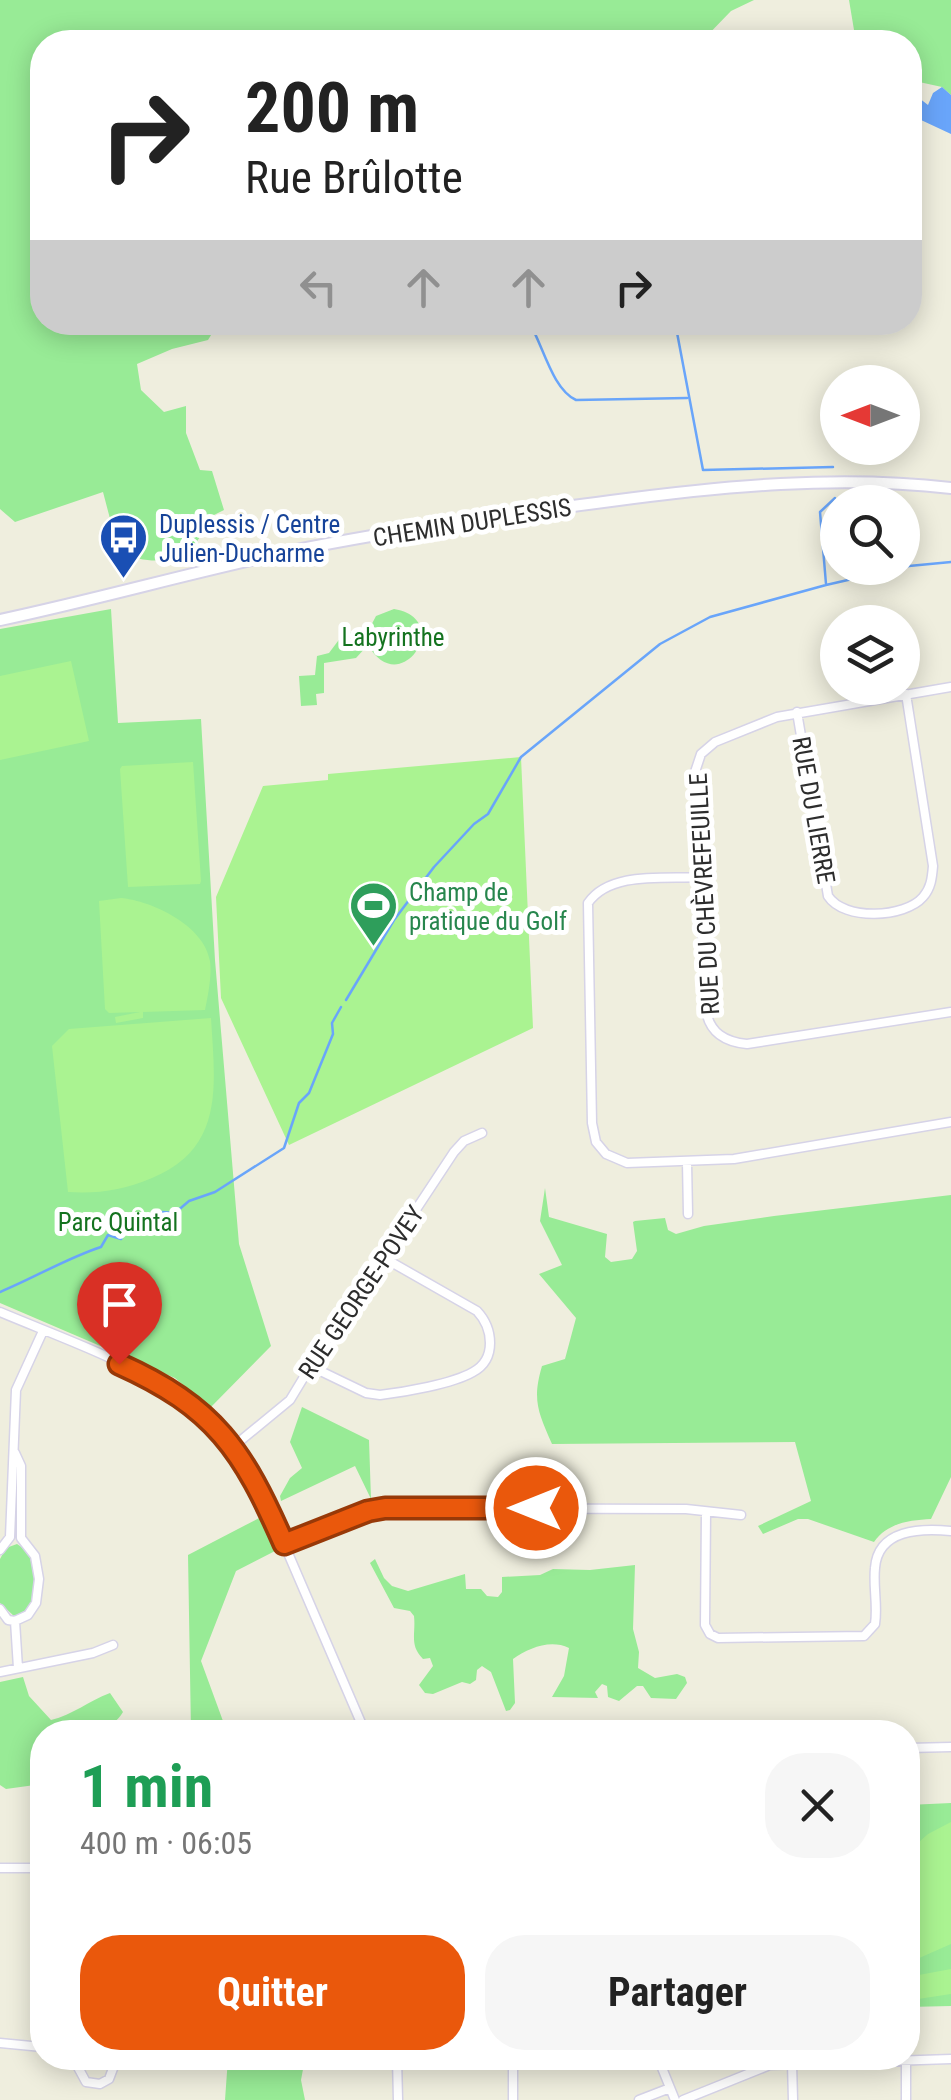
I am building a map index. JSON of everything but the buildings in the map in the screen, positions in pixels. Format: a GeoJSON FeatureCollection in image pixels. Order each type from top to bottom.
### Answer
{"type":"FeatureCollection","features":[{"type":"Feature","properties":{"kind":"street","name":"CHEMIN DUPLESSIS"},"geometry":{"type":"LineString","coordinates":[[0,620],[294,551],[552,509],[679,492],[790,484],[869,482],[951,488]]}},
{"type":"Feature","properties":{"kind":"street"},"geometry":{"type":"LineString","coordinates":[[920,692],[951,687]]}},
{"type":"Feature","properties":{"kind":"street"},"geometry":{"type":"LineString","coordinates":[[796,712],[839,705]]}},
{"type":"Feature","properties":{"kind":"street","name":"RUE DU LIERRE"},"geometry":{"type":"LineString","coordinates":[[796,712],[828,896],[851,913],[916,904],[929,889],[933,866],[908,705]]}},
{"type":"Feature","properties":{"kind":"street","name":"RUE DU CHÈVREFEUILLE"},"geometry":{"type":"LineString","coordinates":[[796,712],[715,742],[701,754],[695,772],[709,1023],[723,1038],[746,1044],[951,1012]]}},
{"type":"Feature","properties":{"kind":"street"},"geometry":{"type":"LineString","coordinates":[[700,877],[612,883],[595,893],[586,914],[592,1123],[596,1142],[606,1154],[627,1163],[734,1159],[951,1122]]}},
{"type":"Feature","properties":{"kind":"street","name":"RUE GEORGE-POVEY"},"geometry":{"type":"LineString","coordinates":[[234,1446],[285,1406],[356,1293],[384,1258],[454,1152],[464,1141],[482,1132]]}},
{"type":"Feature","properties":{"kind":"street"},"geometry":{"type":"LineString","coordinates":[[686,1162],[688,1214]]}},
{"type":"Feature","properties":{"kind":"street"},"geometry":{"type":"LineString","coordinates":[[310,1366],[366,1393],[380,1395],[466,1375],[484,1364],[491,1342],[488,1325],[478,1310],[384,1258]]}},
{"type":"Feature","properties":{"kind":"street"},"geometry":{"type":"LineString","coordinates":[[0,1312],[172,1390],[234,1446],[255,1480],[359,1720]]}},
{"type":"Feature","properties":{"kind":"street"},"geometry":{"type":"LineString","coordinates":[[0,1550],[10,1537],[21,1466],[15,1453],[16,1390],[43,1331]]}},
{"type":"Feature","properties":{"kind":"street"},"geometry":{"type":"LineString","coordinates":[[0,1492],[16,1491]]}},
{"type":"Feature","properties":{"kind":"street"},"geometry":{"type":"LineString","coordinates":[[0,1609],[8,1620],[28,1615],[36,1603],[40,1580],[34,1556],[21,1538],[16,1491]]}},
{"type":"Feature","properties":{"kind":"street"},"geometry":{"type":"LineString","coordinates":[[284,1544],[385,1508],[686,1509],[740,1515]]}},
{"type":"Feature","properties":{"kind":"street"},"geometry":{"type":"LineString","coordinates":[[706,1512],[705,1625],[718,1638],[864,1636],[875,1624],[875,1566],[882,1547],[906,1532],[951,1531]]}},
{"type":"Feature","properties":{"kind":"street"},"geometry":{"type":"LineString","coordinates":[[10,1537],[21,1538]]}},
{"type":"Feature","properties":{"kind":"street"},"geometry":{"type":"LineString","coordinates":[[15,1621],[18,1668]]}},
{"type":"Feature","properties":{"kind":"street"},"geometry":{"type":"LineString","coordinates":[[0,1672],[114,1645]]}},
{"type":"Feature","properties":{"kind":"street"},"geometry":{"type":"LineString","coordinates":[[920,1748],[951,1748]]}},
{"type":"Feature","properties":{"kind":"street"},"geometry":{"type":"LineString","coordinates":[[0,1868],[30,1868]]}},
{"type":"Feature","properties":{"kind":"street"},"geometry":{"type":"LineString","coordinates":[[0,2043],[30,2046]]}},
{"type":"Feature","properties":{"kind":"street"},"geometry":{"type":"LineString","coordinates":[[920,2060],[951,2059]]}},
{"type":"Feature","properties":{"kind":"street"},"geometry":{"type":"LineString","coordinates":[[80,2070],[86,2082],[100,2084],[109,2079],[112,2070]]}},
{"type":"Feature","properties":{"kind":"street"},"geometry":{"type":"LineString","coordinates":[[397,2070],[398,2100]]}},
{"type":"Feature","properties":{"kind":"street"},"geometry":{"type":"LineString","coordinates":[[513,2070],[513,2100]]}},
{"type":"Feature","properties":{"kind":"street"},"geometry":{"type":"LineString","coordinates":[[663,2070],[675,2100]]}},
{"type":"Feature","properties":{"kind":"street"},"geometry":{"type":"LineString","coordinates":[[683,2100],[754,2070]]}},
{"type":"Feature","properties":{"kind":"street"},"geometry":{"type":"LineString","coordinates":[[792,2070],[793,2100]]}},
{"type":"Feature","properties":{"kind":"street"},"geometry":{"type":"LineString","coordinates":[[906,2070],[906,2100]]}},
{"type":"Feature","properties":{"kind":"street"},"geometry":{"type":"LineString","coordinates":[[639,2100],[670,2088]]}},
{"type":"Feature","properties":{"kind":"green space"},"geometry":{"type":"Polygon","coordinates":[[[0,0],[754,0],[731,11],[713,30],[30,30],[30,335],[211,335],[208,340],[172,349],[137,364],[141,390],[164,412],[186,406],[186,433],[200,470],[212,471],[224,510],[210,517],[195,544],[185,553],[149,560],[119,553],[103,492],[15,522],[0,509],[0,0]]]}},
{"type":"Feature","properties":{"kind":"green space"},"geometry":{"type":"Polygon","coordinates":[[[849,0],[951,0],[951,95],[942,87],[922,83],[922,30],[854,30],[849,0]]]}},
{"type":"Feature","properties":{"kind":"green space","name":"Parc Quintal"},"geometry":{"type":"Polygon","coordinates":[[[111,609],[118,723],[201,719],[215,960],[239,1244],[271,1346],[210,1408],[175,1378],[0,1303],[0,629],[111,609]]]}},
{"type":"Feature","properties":{"kind":"green space","name":"Labyrinthe"},"geometry":{"type":"Polygon","coordinates":[[[394,609],[412,616],[420,627],[421,640],[416,652],[406,661],[394,664],[381,660],[368,645],[356,658],[324,663],[324,693],[316,694],[317,705],[301,706],[299,676],[315,675],[317,656],[329,653],[344,633],[352,632],[364,639],[376,616],[394,609]]]}},
{"type":"Feature","properties":{"kind":"green space"},"geometry":{"type":"Polygon","coordinates":[[[71,661],[89,741],[0,760],[0,676],[71,661]]]}},
{"type":"Feature","properties":{"kind":"green space","name":"Champ de pratique du Golf"},"geometry":{"type":"Polygon","coordinates":[[[521,757],[533,1028],[289,1145],[221,998],[216,897],[263,786],[328,780],[328,774],[521,757]]]}},
{"type":"Feature","properties":{"kind":"green space"},"geometry":{"type":"Polygon","coordinates":[[[193,762],[200,884],[128,887],[120,769],[193,762]]]}},
{"type":"Feature","properties":{"kind":"green space"},"geometry":{"type":"Polygon","coordinates":[[[121,898],[161,910],[198,936],[210,961],[205,1010],[143,1012],[143,1018],[116,1023],[115,1017],[140,1012],[109,1013],[105,1009],[99,901],[121,898]]]}},
{"type":"Feature","properties":{"kind":"green space"},"geometry":{"type":"Polygon","coordinates":[[[211,1018],[214,1067],[210,1112],[193,1150],[176,1165],[142,1182],[111,1190],[68,1192],[52,1046],[69,1029],[211,1018]]]}},
{"type":"Feature","properties":{"kind":"green space"},"geometry":{"type":"Polygon","coordinates":[[[545,1188],[549,1217],[607,1234],[605,1257],[611,1262],[632,1259],[637,1251],[635,1221],[665,1218],[668,1230],[676,1234],[774,1216],[951,1195],[951,1477],[931,1519],[892,1527],[874,1542],[808,1519],[798,1519],[763,1534],[758,1526],[811,1501],[795,1442],[552,1444],[538,1406],[537,1388],[542,1366],[565,1359],[576,1318],[539,1274],[562,1265],[540,1221],[545,1188]]]}},
{"type":"Feature","properties":{"kind":"green space"},"geometry":{"type":"Polygon","coordinates":[[[302,1407],[369,1440],[371,1499],[355,1466],[281,1501],[290,1478],[302,1468],[290,1442],[302,1407]]]}},
{"type":"Feature","properties":{"kind":"green space"},"geometry":{"type":"Polygon","coordinates":[[[263,1516],[277,1550],[236,1571],[201,1661],[223,1720],[191,1720],[188,1555],[263,1516]]]}},
{"type":"Feature","properties":{"kind":"green space"},"geometry":{"type":"Polygon","coordinates":[[[17,1544],[29,1552],[36,1586],[29,1608],[15,1617],[0,1603],[0,1559],[6,1548],[17,1544]]]}},
{"type":"Feature","properties":{"kind":"green space"},"geometry":{"type":"Polygon","coordinates":[[[375,1559],[392,1586],[408,1591],[465,1574],[466,1589],[481,1589],[487,1596],[498,1597],[502,1577],[540,1575],[553,1569],[635,1565],[633,1629],[639,1652],[638,1668],[655,1678],[677,1674],[685,1677],[687,1683],[676,1699],[651,1698],[643,1686],[637,1686],[619,1701],[608,1697],[607,1686],[602,1684],[595,1692],[598,1698],[552,1697],[564,1676],[569,1648],[547,1645],[513,1659],[515,1703],[510,1710],[506,1711],[491,1672],[482,1666],[470,1684],[462,1682],[433,1694],[425,1693],[419,1685],[433,1666],[430,1658],[423,1659],[416,1649],[414,1616],[410,1611],[394,1608],[370,1563],[375,1559]]]}},
{"type":"Feature","properties":{"kind":"green space"},"geometry":{"type":"Polygon","coordinates":[[[23,1677],[29,1696],[51,1720],[30,1720],[30,1786],[6,1789],[0,1785],[0,1682],[23,1677]]]}},
{"type":"Feature","properties":{"kind":"green space"},"geometry":{"type":"Polygon","coordinates":[[[110,1693],[123,1712],[117,1720],[51,1720],[110,1693]]]}},
{"type":"Feature","properties":{"kind":"green space"},"geometry":{"type":"Polygon","coordinates":[[[951,1803],[951,2006],[920,2007],[920,1804],[951,1803]]]}},
{"type":"Feature","properties":{"kind":"green space"},"geometry":{"type":"Polygon","coordinates":[[[951,1822],[951,1944],[920,1958],[920,1841],[951,1822]]]}},
{"type":"Feature","properties":{"kind":"green space"},"geometry":{"type":"Polygon","coordinates":[[[951,1969],[951,1994],[920,1999],[920,1975],[951,1969]]]}},
{"type":"Feature","properties":{"kind":"green space"},"geometry":{"type":"Polygon","coordinates":[[[227,2070],[303,2070],[305,2100],[225,2100],[227,2070]]]}},
{"type":"Feature","properties":{"kind":"water"},"geometry":{"type":"Polygon","coordinates":[[[942,87],[951,95],[951,134],[922,120],[922,100],[928,105],[933,93],[942,87]]]}},
{"type":"Feature","properties":{"kind":"waterway"},"geometry":{"type":"LineString","coordinates":[[535,335],[554,377],[576,400],[687,398]]}},
{"type":"Feature","properties":{"kind":"waterway"},"geometry":{"type":"LineString","coordinates":[[677,335],[703,470],[833,467]]}},
{"type":"Feature","properties":{"kind":"waterway"},"geometry":{"type":"LineString","coordinates":[[346,1000],[394,920],[434,867],[488,814],[521,757],[660,644],[710,617],[909,566],[951,562]]}},
{"type":"Feature","properties":{"kind":"waterway"},"geometry":{"type":"LineString","coordinates":[[0,1292],[101,1247],[108,1235],[121,1239],[128,1227],[153,1224],[162,1212],[175,1213],[189,1201],[215,1192],[284,1148],[341,1007]]}},
{"type":"Feature","properties":{"kind":"place","name":"Duplessis / Centre Julien-Ducharme"},"geometry":{"type":"Point","coordinates":[124,580]}},
{"type":"Feature","properties":{"kind":"place","name":"Champ de pratique du Golf"},"geometry":{"type":"Point","coordinates":[374,948]}},
{"type":"Feature","properties":{"kind":"route"},"geometry":{"type":"LineString","coordinates":[[119,1364],[172,1390],[221,1431],[246,1463],[284,1544],[385,1508],[536,1508]]}}]}
